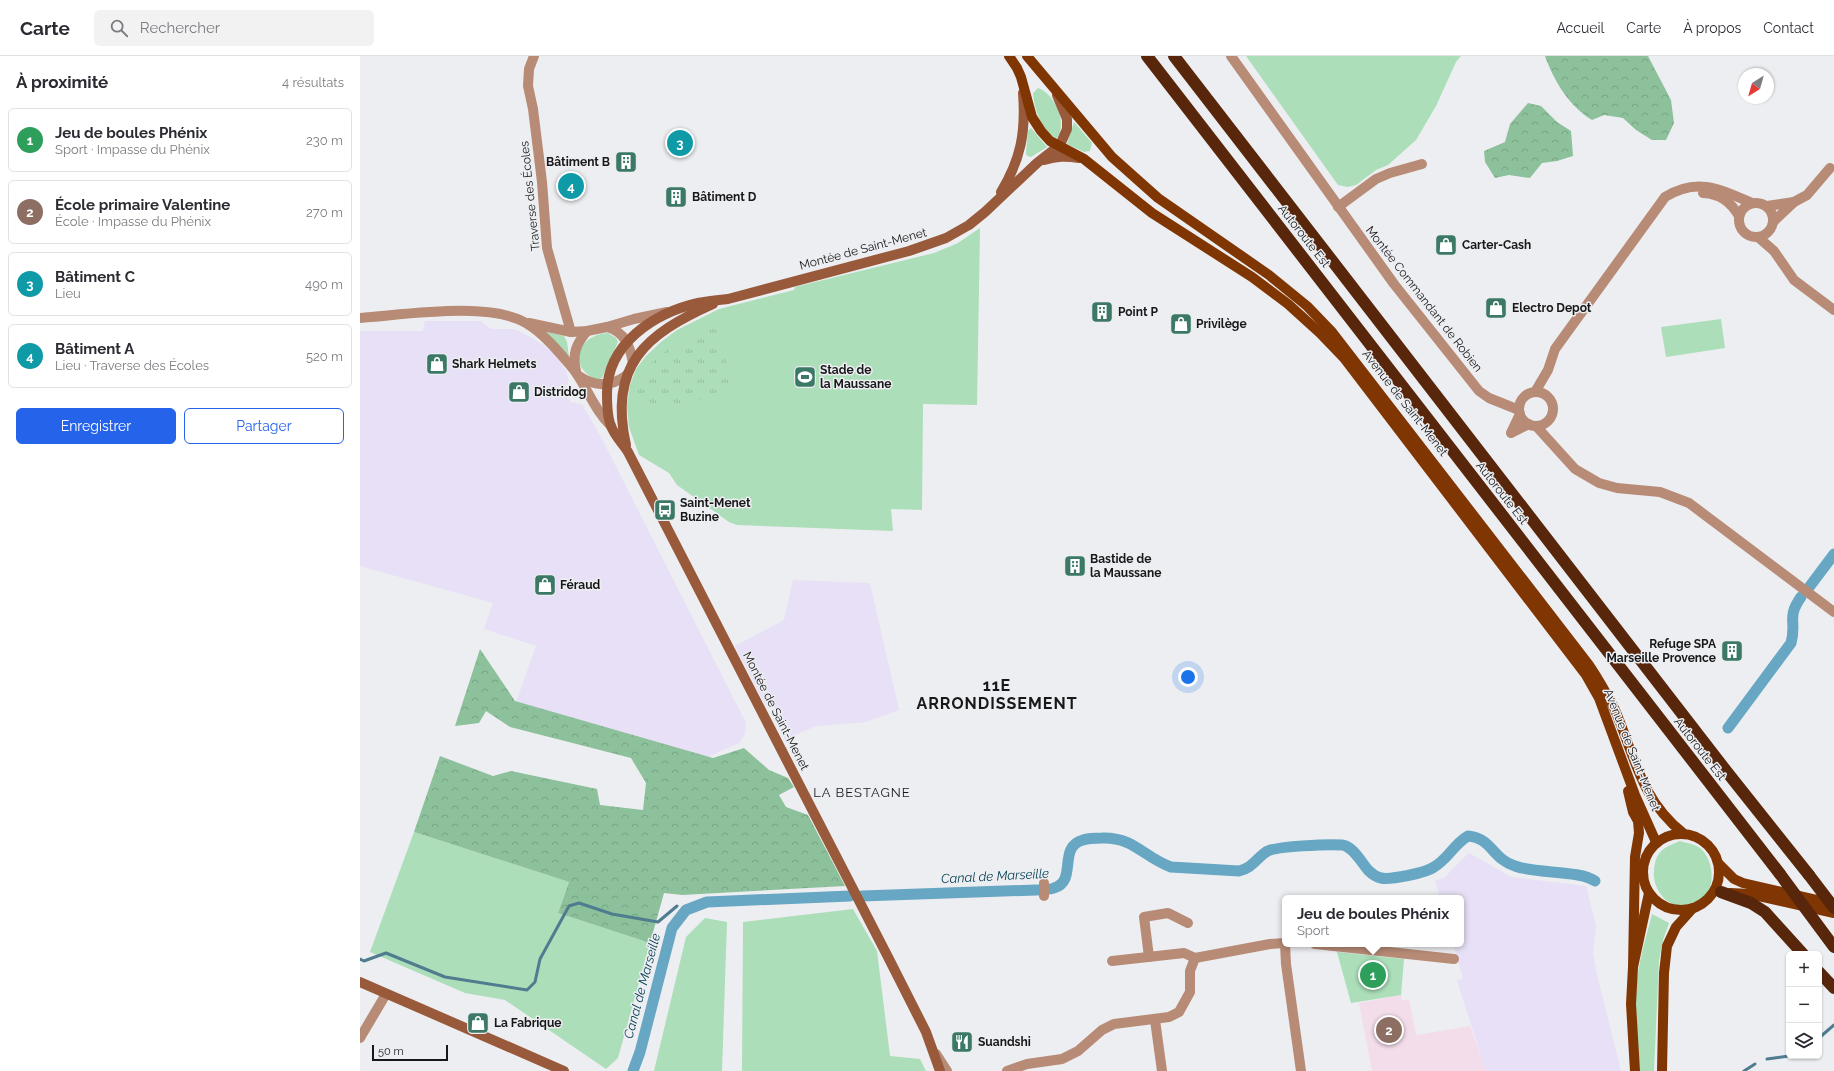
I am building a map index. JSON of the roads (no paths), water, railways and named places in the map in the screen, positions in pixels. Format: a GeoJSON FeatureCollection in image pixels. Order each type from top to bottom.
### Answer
{"type":"FeatureCollection","features":[{"type":"Feature","properties":{"kind":"highway","name":"Autoroute Est"},"geometry":{"type":"LineString","coordinates":[[1147,56],[1780,874],[1834,947]]}},
{"type":"Feature","properties":{"kind":"highway","name":"Autoroute Est"},"geometry":{"type":"LineString","coordinates":[[1174,56],[1727,772],[1834,908]]}},
{"type":"Feature","properties":{"kind":"highway"},"geometry":{"type":"LineString","coordinates":[[1721,892],[1751,903],[1765,912],[1800,951]]}},
{"type":"Feature","properties":{"kind":"highway"},"geometry":{"type":"LineString","coordinates":[[1822,975],[1834,988]]}},
{"type":"Feature","properties":{"kind":"main road"},"geometry":{"type":"LineString","coordinates":[[1009,56],[1021,77]]}},
{"type":"Feature","properties":{"kind":"main road","name":"Avenue de Saint-Menet"},"geometry":{"type":"LineString","coordinates":[[1027,56],[1112,157],[1158,198],[1269,275],[1306,306],[1332,332],[1589,665],[1605,690],[1615,711],[1645,788],[1655,805],[1683,833]]}},
{"type":"Feature","properties":{"kind":"main road","name":"Avenue de Saint-Menet"},"geometry":{"type":"LineString","coordinates":[[1021,77],[1032,117],[1050,141],[1084,159],[1152,213],[1252,277],[1288,304],[1320,332],[1344,358],[1571,654],[1599,698],[1635,795],[1656,842]]}},
{"type":"Feature","properties":{"kind":"main road","name":"Montée de Saint-Menet"},"geometry":{"type":"LineString","coordinates":[[996,201],[1013,173],[1023,139],[1024,100],[1021,77]]}},
{"type":"Feature","properties":{"kind":"main road"},"geometry":{"type":"LineString","coordinates":[[1053,88],[1062,102],[1067,119],[1067,129],[1060,146]]}},
{"type":"Feature","properties":{"kind":"main road","name":"Montée de Saint-Menet"},"geometry":{"type":"LineString","coordinates":[[940,1071],[933,1051],[892,963],[628,452],[611,426],[607,384],[614,360],[627,341],[648,324],[671,312],[697,303],[724,299],[930,245],[969,225],[1037,163],[1060,146]]}},
{"type":"Feature","properties":{"kind":"main road","name":"Montée de Saint-Menet"},"geometry":{"type":"LineString","coordinates":[[1037,163],[1054,157],[1066,156],[1084,159]]}},
{"type":"Feature","properties":{"kind":"main road","name":"Montée de Saint-Menet"},"geometry":{"type":"LineString","coordinates":[[628,452],[622,420],[622,403],[627,375],[632,363],[645,345],[669,326],[724,299]]}},
{"type":"Feature","properties":{"kind":"main road"},"geometry":{"type":"LineString","coordinates":[[1618,746],[1633,812],[1638,821],[1639,833],[1635,857],[1631,1004],[1635,1071]]}},
{"type":"Feature","properties":{"kind":"main road"},"geometry":{"type":"LineString","coordinates":[[1708,900],[1717,887],[1720,876],[1719,864],[1714,852],[1706,842],[1694,835],[1683,833],[1675,833],[1656,842],[1648,854],[1644,867],[1644,881],[1649,893],[1659,903],[1671,909],[1683,911],[1693,908],[1708,900],[1721,892],[1750,894],[1834,913]]}},
{"type":"Feature","properties":{"kind":"main road"},"geometry":{"type":"LineString","coordinates":[[1719,864],[1734,879],[1744,884],[1834,904]]}},
{"type":"Feature","properties":{"kind":"main road"},"geometry":{"type":"LineString","coordinates":[[1633,968],[1649,893]]}},
{"type":"Feature","properties":{"kind":"main road"},"geometry":{"type":"LineString","coordinates":[[1662,1071],[1664,973],[1667,946],[1676,927],[1693,908]]}},
{"type":"Feature","properties":{"kind":"main road"},"geometry":{"type":"LineString","coordinates":[[360,982],[564,1071]]}},
{"type":"Feature","properties":{"kind":"street","name":"Traverse des Écoles"},"geometry":{"type":"LineString","coordinates":[[534,56],[529,69],[528,86],[533,109],[542,182],[547,248],[572,332]]}},
{"type":"Feature","properties":{"kind":"street","name":"Montée Commandant de Robien"},"geometry":{"type":"LineString","coordinates":[[1231,56],[1394,284],[1479,391],[1496,401],[1520,408],[1530,393],[1535,392]]}},
{"type":"Feature","properties":{"kind":"street"},"geometry":{"type":"LineString","coordinates":[[1338,207],[1376,179],[1390,173],[1422,164]]}},
{"type":"Feature","properties":{"kind":"street"},"geometry":{"type":"LineString","coordinates":[[1654,212],[1678,197],[1699,192],[1711,194],[1724,198],[1732,205],[1739,216],[1739,221],[1743,231],[1752,237],[1758,237],[1765,235],[1772,225],[1794,202],[1807,195],[1830,168]]}},
{"type":"Feature","properties":{"kind":"street"},"geometry":{"type":"LineString","coordinates":[[1520,408],[1509,436],[1551,417],[1553,410],[1552,403],[1546,395],[1535,392],[1548,370],[1555,349],[1660,202],[1674,191],[1699,186],[1713,187],[1752,203],[1762,203],[1772,212],[1774,251]]}},
{"type":"Feature","properties":{"kind":"street"},"geometry":{"type":"LineString","coordinates":[[1766,206],[1794,202]]}},
{"type":"Feature","properties":{"kind":"street"},"geometry":{"type":"LineString","coordinates":[[1739,216],[1744,208],[1752,203]]}},
{"type":"Feature","properties":{"kind":"street"},"geometry":{"type":"LineString","coordinates":[[1758,237],[1774,251],[1794,280],[1834,310]]}},
{"type":"Feature","properties":{"kind":"street"},"geometry":{"type":"LineString","coordinates":[[360,318],[463,311],[499,312],[526,323],[551,343],[577,374],[611,426]]}},
{"type":"Feature","properties":{"kind":"street","name":"Montée de Saint-Menet"},"geometry":{"type":"LineString","coordinates":[[526,323],[572,332],[587,331],[634,319],[671,312]]}},
{"type":"Feature","properties":{"kind":"street"},"geometry":{"type":"LineString","coordinates":[[607,327],[617,332],[627,341],[632,363]]}},
{"type":"Feature","properties":{"kind":"street"},"geometry":{"type":"LineString","coordinates":[[587,331],[574,350],[574,362],[577,374],[592,384],[607,384],[621,380],[627,375]]}},
{"type":"Feature","properties":{"kind":"street"},"geometry":{"type":"LineString","coordinates":[[1546,395],[1548,370]]}},
{"type":"Feature","properties":{"kind":"street"},"geometry":{"type":"LineString","coordinates":[[1520,408],[1523,420],[1536,424],[1575,470],[1599,483],[1617,488],[1660,492],[1689,503],[1834,612]]}},
{"type":"Feature","properties":{"kind":"street"},"geometry":{"type":"LineString","coordinates":[[1044,883],[1044,896]]}},
{"type":"Feature","properties":{"kind":"street"},"geometry":{"type":"LineString","coordinates":[[1149,957],[1144,917],[1168,913],[1188,922]]}},
{"type":"Feature","properties":{"kind":"street"},"geometry":{"type":"LineString","coordinates":[[1112,961],[1184,953],[1195,958],[1270,944],[1282,944]]}},
{"type":"Feature","properties":{"kind":"street"},"geometry":{"type":"LineString","coordinates":[[1285,947],[1286,964],[1301,1071]]}},
{"type":"Feature","properties":{"kind":"street"},"geometry":{"type":"LineString","coordinates":[[1342,947],[1454,959]]}},
{"type":"Feature","properties":{"kind":"street"},"geometry":{"type":"LineString","coordinates":[[1007,1071],[1027,1064],[1062,1059],[1078,1051],[1102,1030],[1114,1024],[1155,1020],[1169,1017],[1179,1012],[1185,1004],[1190,992],[1190,971],[1195,958]]}},
{"type":"Feature","properties":{"kind":"street"},"geometry":{"type":"LineString","coordinates":[[360,1038],[386,994]]}},
{"type":"Feature","properties":{"kind":"street"},"geometry":{"type":"LineString","coordinates":[[1155,1020],[1162,1071]]}},
{"type":"Feature","properties":{"kind":"street"},"geometry":{"type":"LineString","coordinates":[[933,1051],[947,1071]]}},
{"type":"Feature","properties":{"kind":"waterway","name":"Canal de Marseille"},"geometry":{"type":"LineString","coordinates":[[1810,586],[1834,554]]}},
{"type":"Feature","properties":{"kind":"waterway","name":"Canal de Marseille"},"geometry":{"type":"LineString","coordinates":[[1728,728],[1791,643],[1793,636],[1794,610],[1801,597]]}},
{"type":"Feature","properties":{"kind":"waterway","name":"Canal de Marseille"},"geometry":{"type":"LineString","coordinates":[[862,896],[1052,889],[1061,884],[1065,879],[1071,849],[1075,844],[1090,838],[1113,839],[1131,844],[1161,863],[1171,867],[1239,871],[1247,868],[1266,852],[1271,850],[1302,846],[1342,845],[1350,848],[1368,870],[1375,876],[1392,878],[1408,876],[1430,869],[1439,864],[1463,839],[1468,836],[1482,841],[1501,859],[1515,866],[1579,875],[1595,881]]}},
{"type":"Feature","properties":{"kind":"waterway","name":"Canal de Marseille"},"geometry":{"type":"LineString","coordinates":[[633,1071],[640,1052],[672,928],[686,910],[707,902],[850,896]]}},
{"type":"Feature","properties":{"kind":"waterway"},"geometry":{"type":"LineString","coordinates":[[360,959],[364,961],[386,953],[445,977],[527,990],[535,982],[540,959],[569,906],[579,903],[612,914],[658,922],[677,906]]}},
{"type":"Feature","properties":{"kind":"waterway"},"geometry":{"type":"LineString","coordinates":[[1822,1035],[1834,1025]]}},
{"type":"Feature","properties":{"kind":"waterway"},"geometry":{"type":"LineString","coordinates":[[1767,1059],[1786,1056]]}},
{"type":"Feature","properties":{"kind":"waterway"},"geometry":{"type":"LineString","coordinates":[[1744,1071],[1755,1064]]}},
{"type":"Feature","properties":{"kind":"place","name":"Bâtiment C"},"geometry":{"type":"Point","coordinates":[680,143]}},
{"type":"Feature","properties":{"kind":"place","name":"Bâtiment B"},"geometry":{"type":"Point","coordinates":[626,162]}},
{"type":"Feature","properties":{"kind":"place","name":"Bâtiment A"},"geometry":{"type":"Point","coordinates":[571,186]}},
{"type":"Feature","properties":{"kind":"place","name":"Bâtiment D"},"geometry":{"type":"Point","coordinates":[676,197]}},
{"type":"Feature","properties":{"kind":"place","name":"Carter-Cash"},"geometry":{"type":"Point","coordinates":[1446,245]}},
{"type":"Feature","properties":{"kind":"place","name":"Electro Depot"},"geometry":{"type":"Point","coordinates":[1496,308]}},
{"type":"Feature","properties":{"kind":"place","name":"Point P"},"geometry":{"type":"Point","coordinates":[1102,312]}},
{"type":"Feature","properties":{"kind":"place","name":"Privilège"},"geometry":{"type":"Point","coordinates":[1181,324]}},
{"type":"Feature","properties":{"kind":"place","name":"Shark Helmets"},"geometry":{"type":"Point","coordinates":[437,364]}},
{"type":"Feature","properties":{"kind":"place","name":"Stade de la Maussane"},"geometry":{"type":"Point","coordinates":[805,377]}},
{"type":"Feature","properties":{"kind":"place","name":"Distridog"},"geometry":{"type":"Point","coordinates":[519,392]}},
{"type":"Feature","properties":{"kind":"place","name":"Saint-Menet Buzine"},"geometry":{"type":"Point","coordinates":[665,510]}},
{"type":"Feature","properties":{"kind":"place","name":"Bastide de la Maussane"},"geometry":{"type":"Point","coordinates":[1075,566]}},
{"type":"Feature","properties":{"kind":"place","name":"Féraud"},"geometry":{"type":"Point","coordinates":[545,585]}},
{"type":"Feature","properties":{"kind":"place","name":"Refuge SPA Marseille Provence"},"geometry":{"type":"Point","coordinates":[1732,651]}},
{"type":"Feature","properties":{"kind":"place","name":"Jeu de boules Phénix"},"geometry":{"type":"Point","coordinates":[1373,975]}},
{"type":"Feature","properties":{"kind":"place","name":"La Fabrique"},"geometry":{"type":"Point","coordinates":[478,1023]}},
{"type":"Feature","properties":{"kind":"place","name":"École primaire Valentine"},"geometry":{"type":"Point","coordinates":[1389,1030]}},
{"type":"Feature","properties":{"kind":"place","name":"Suandshi"},"geometry":{"type":"Point","coordinates":[962,1042]}},
{"type":"Feature","properties":{"kind":"district","name":"11E ARRONDISSEMENT"},"geometry":{"type":"Point","coordinates":[997,694]}},
{"type":"Feature","properties":{"kind":"district","name":"LA BESTAGNE"},"geometry":{"type":"Point","coordinates":[862,792]}}]}
